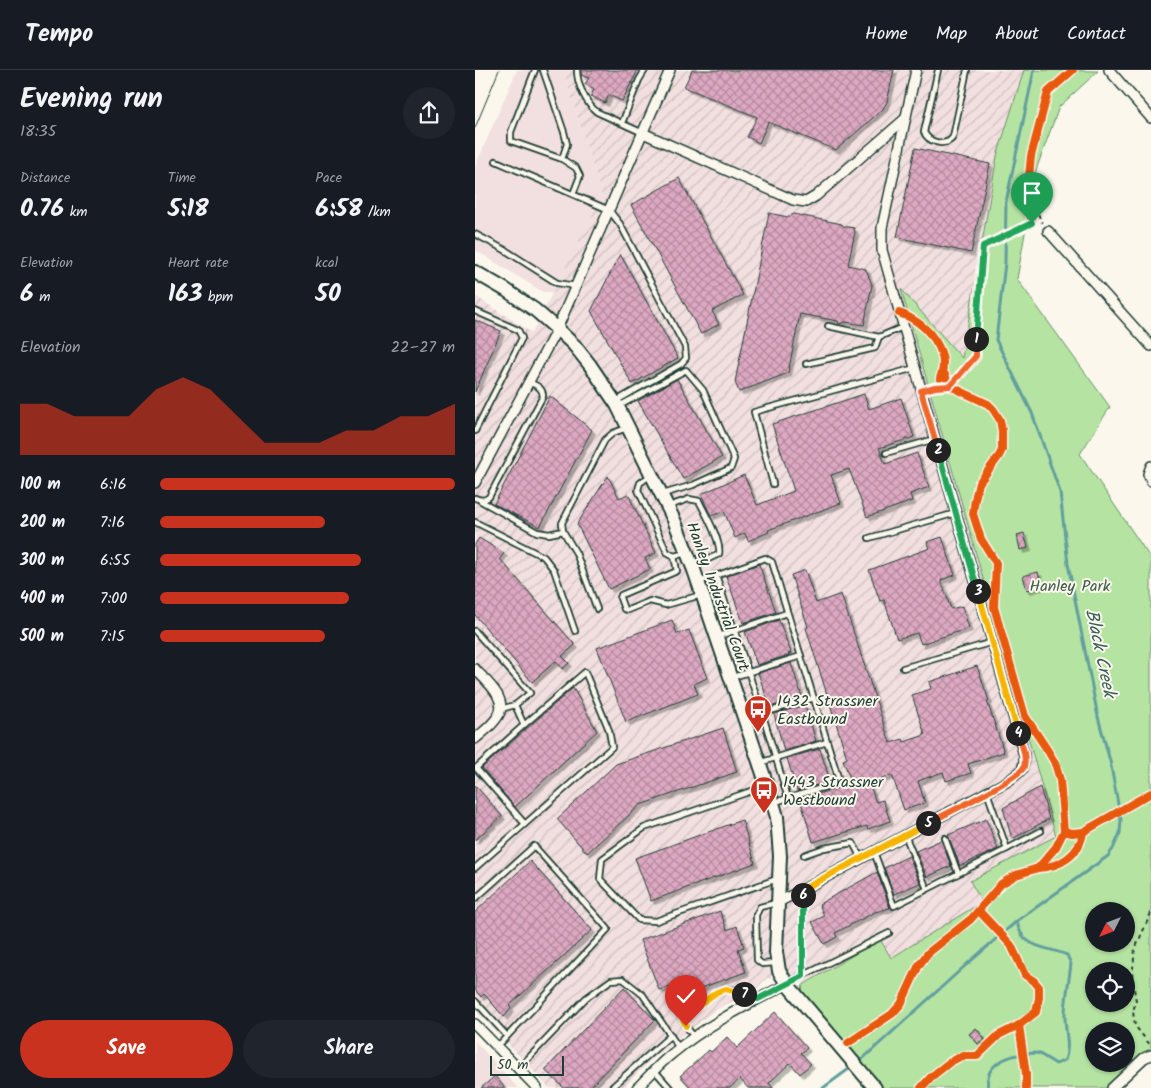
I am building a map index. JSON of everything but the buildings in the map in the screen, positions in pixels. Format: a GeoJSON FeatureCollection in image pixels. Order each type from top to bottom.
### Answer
{"type":"FeatureCollection","features":[{"type":"Feature","properties":{"kind":"street"},"geometry":{"type":"LineString","coordinates":[[475,483],[557,329],[669,70]]}},
{"type":"Feature","properties":{"kind":"street"},"geometry":{"type":"LineString","coordinates":[[777,902],[1008,781],[1021,772],[1024,765],[1024,755],[993,642],[882,250],[882,228],[916,70]]}},
{"type":"Feature","properties":{"kind":"street"},"geometry":{"type":"LineString","coordinates":[[1109,70],[1151,118]]}},
{"type":"Feature","properties":{"kind":"street"},"geometry":{"type":"LineString","coordinates":[[643,132],[793,200],[806,202],[816,196],[906,118]]}},
{"type":"Feature","properties":{"kind":"street"},"geometry":{"type":"LineString","coordinates":[[1048,232],[1151,346]]}},
{"type":"Feature","properties":{"kind":"street","name":"Hanley Industrial Court"},"geometry":{"type":"LineString","coordinates":[[475,272],[535,310],[574,345],[616,404],[662,494],[693,566],[746,718],[773,803],[779,836],[777,963],[787,984],[875,1088]]}},
{"type":"Feature","properties":{"kind":"street"},"geometry":{"type":"LineString","coordinates":[[1151,466],[1148,474],[1151,481]]}},
{"type":"Feature","properties":{"kind":"street"},"geometry":{"type":"LineString","coordinates":[[475,669],[498,696],[501,710],[495,721],[475,739]]}},
{"type":"Feature","properties":{"kind":"street"},"geometry":{"type":"LineString","coordinates":[[637,1088],[679,1048],[718,1020],[787,984]]}},
{"type":"Feature","properties":{"kind":"street"},"geometry":{"type":"LineString","coordinates":[[475,1024],[537,1088]]}},
{"type":"Feature","properties":{"kind":"street"},"geometry":{"type":"LineString","coordinates":[[1112,1088],[1145,1058],[1151,1055]]}},
{"type":"Feature","properties":{"kind":"lane"},"geometry":{"type":"LineString","coordinates":[[535,70],[511,132],[511,141],[562,160],[576,168],[580,176],[573,194]]}},
{"type":"Feature","properties":{"kind":"lane"},"geometry":{"type":"LineString","coordinates":[[543,70],[567,144],[562,160]]}},
{"type":"Feature","properties":{"kind":"lane"},"geometry":{"type":"LineString","coordinates":[[577,70],[577,76],[588,104],[597,112],[643,132]]}},
{"type":"Feature","properties":{"kind":"lane"},"geometry":{"type":"LineString","coordinates":[[622,123],[639,80],[645,70]]}},
{"type":"Feature","properties":{"kind":"lane"},"geometry":{"type":"LineString","coordinates":[[937,70],[924,132],[926,137],[931,140],[946,143],[953,138],[967,70]]}},
{"type":"Feature","properties":{"kind":"lane"},"geometry":{"type":"LineString","coordinates":[[496,161],[609,210],[620,224],[686,352],[686,358],[681,364],[616,404]]}},
{"type":"Feature","properties":{"kind":"lane"},"geometry":{"type":"LineString","coordinates":[[475,234],[505,250],[557,283],[576,286]]}},
{"type":"Feature","properties":{"kind":"lane"},"geometry":{"type":"LineString","coordinates":[[475,311],[518,330],[522,338],[475,431]]}},
{"type":"Feature","properties":{"kind":"lane"},"geometry":{"type":"LineString","coordinates":[[828,326],[879,337],[903,327]]}},
{"type":"Feature","properties":{"kind":"lane"},"geometry":{"type":"LineString","coordinates":[[806,364],[875,348],[879,337]]}},
{"type":"Feature","properties":{"kind":"lane"},"geometry":{"type":"LineString","coordinates":[[773,484],[754,412],[915,368]]}},
{"type":"Feature","properties":{"kind":"lane"},"geometry":{"type":"LineString","coordinates":[[616,404],[685,370],[703,390],[734,459],[731,468],[693,485],[662,494]]}},
{"type":"Feature","properties":{"kind":"lane"},"geometry":{"type":"LineString","coordinates":[[477,499],[486,500],[489,497],[543,396],[541,389],[529,382]]}},
{"type":"Feature","properties":{"kind":"lane"},"geometry":{"type":"LineString","coordinates":[[597,609],[576,553],[563,531],[562,523],[605,440],[613,433],[629,428]]}},
{"type":"Feature","properties":{"kind":"lane"},"geometry":{"type":"LineString","coordinates":[[886,453],[935,438]]}},
{"type":"Feature","properties":{"kind":"lane"},"geometry":{"type":"LineString","coordinates":[[652,474],[640,483],[638,490],[667,552],[674,556],[687,552]]}},
{"type":"Feature","properties":{"kind":"lane"},"geometry":{"type":"LineString","coordinates":[[477,499],[537,532],[549,534],[563,531]]}},
{"type":"Feature","properties":{"kind":"lane"},"geometry":{"type":"LineString","coordinates":[[668,507],[689,499],[699,501],[716,539],[720,550],[719,554],[693,566]]}},
{"type":"Feature","properties":{"kind":"lane"},"geometry":{"type":"LineString","coordinates":[[869,538],[956,514]]}},
{"type":"Feature","properties":{"kind":"lane"},"geometry":{"type":"LineString","coordinates":[[475,522],[544,557],[554,570],[575,631]]}},
{"type":"Feature","properties":{"kind":"lane"},"geometry":{"type":"LineString","coordinates":[[674,556],[677,571],[621,595],[620,598],[624,609],[628,610],[649,601],[666,605],[703,594]]}},
{"type":"Feature","properties":{"kind":"lane"},"geometry":{"type":"LineString","coordinates":[[698,582],[765,558],[772,562],[839,777],[835,784],[773,803]]}},
{"type":"Feature","properties":{"kind":"lane"},"geometry":{"type":"LineString","coordinates":[[716,575],[763,714],[788,798]]}},
{"type":"Feature","properties":{"kind":"lane"},"geometry":{"type":"LineString","coordinates":[[717,636],[787,613]]}},
{"type":"Feature","properties":{"kind":"lane"},"geometry":{"type":"LineString","coordinates":[[475,631],[530,693],[515,705],[501,710]]}},
{"type":"Feature","properties":{"kind":"lane"},"geometry":{"type":"LineString","coordinates":[[903,668],[993,642]]}},
{"type":"Feature","properties":{"kind":"lane"},"geometry":{"type":"LineString","coordinates":[[731,677],[801,656]]}},
{"type":"Feature","properties":{"kind":"lane"},"geometry":{"type":"LineString","coordinates":[[475,868],[525,824],[612,747],[609,730],[585,672],[475,768],[525,824]]}},
{"type":"Feature","properties":{"kind":"lane"},"geometry":{"type":"LineString","coordinates":[[746,718],[814,698]]}},
{"type":"Feature","properties":{"kind":"lane"},"geometry":{"type":"LineString","coordinates":[[515,705],[524,725]]}},
{"type":"Feature","properties":{"kind":"lane"},"geometry":{"type":"LineString","coordinates":[[761,763],[827,742]]}},
{"type":"Feature","properties":{"kind":"lane"},"geometry":{"type":"LineString","coordinates":[[768,785],[644,828],[603,859],[600,879],[639,920],[656,921],[778,878]]}},
{"type":"Feature","properties":{"kind":"lane"},"geometry":{"type":"LineString","coordinates":[[987,792],[1007,849]]}},
{"type":"Feature","properties":{"kind":"lane"},"geometry":{"type":"LineString","coordinates":[[874,852],[894,906],[1041,831]]}},
{"type":"Feature","properties":{"kind":"lane"},"geometry":{"type":"LineString","coordinates":[[905,835],[927,889]]}},
{"type":"Feature","properties":{"kind":"lane"},"geometry":{"type":"LineString","coordinates":[[945,838],[958,874]]}},
{"type":"Feature","properties":{"kind":"lane"},"geometry":{"type":"LineString","coordinates":[[804,855],[824,848],[853,843],[861,858]]}},
{"type":"Feature","properties":{"kind":"lane"},"geometry":{"type":"LineString","coordinates":[[475,899],[534,846],[608,929],[497,1047]]}},
{"type":"Feature","properties":{"kind":"lane"},"geometry":{"type":"LineString","coordinates":[[803,889],[803,976]]}},
{"type":"Feature","properties":{"kind":"lane"},"geometry":{"type":"LineString","coordinates":[[777,902],[760,907],[756,915],[757,960],[762,964],[777,963]]}},
{"type":"Feature","properties":{"kind":"lane"},"geometry":{"type":"LineString","coordinates":[[787,984],[889,933]]}},
{"type":"Feature","properties":{"kind":"lane"},"geometry":{"type":"LineString","coordinates":[[518,1069],[586,998],[611,980],[623,979],[643,995],[679,1048]]}},
{"type":"Feature","properties":{"kind":"lane"},"geometry":{"type":"LineString","coordinates":[[682,1017],[717,992],[726,989],[758,999]]}},
{"type":"Feature","properties":{"kind":"lane"},"geometry":{"type":"LineString","coordinates":[[672,999],[694,1037]]}},
{"type":"Feature","properties":{"kind":"lane"},"geometry":{"type":"LineString","coordinates":[[475,1001],[507,1036]]}},
{"type":"Feature","properties":{"kind":"lane"},"geometry":{"type":"LineString","coordinates":[[611,1088],[671,1035]]}},
{"type":"Feature","properties":{"kind":"lane"},"geometry":{"type":"LineString","coordinates":[[655,1071],[670,1088]]}},
{"type":"Feature","properties":{"kind":"path"},"geometry":{"type":"LineString","coordinates":[[1027,197],[1029,225],[1035,224],[1033,206],[1035,206],[1041,222],[1048,232]]}},
{"type":"Feature","properties":{"kind":"path"},"geometry":{"type":"LineString","coordinates":[[1151,913],[1135,950],[1132,977],[1136,1001],[1133,1011],[1134,1020],[1136,1027],[1151,1046]]}},
{"type":"Feature","properties":{"kind":"shaded area"},"geometry":{"type":"Polygon","coordinates":[[[517,70],[563,70],[602,196],[558,292],[543,292],[475,250],[475,167],[517,70]]]}},
{"type":"Feature","properties":{"kind":"shaded area"},"geometry":{"type":"Polygon","coordinates":[[[563,70],[1025,70],[962,358],[901,291],[1056,836],[970,881],[982,902],[891,958],[880,939],[805,983],[767,978],[756,989],[714,1011],[651,1060],[623,1088],[549,1088],[475,1009],[475,296],[532,333],[602,196],[563,70]]]}},
{"type":"Feature","properties":{"kind":"shaded area"},"geometry":{"type":"Polygon","coordinates":[[[475,1041],[518,1088],[475,1088],[475,1041]]]}},
{"type":"Feature","properties":{"kind":"green space","name":"Hanley Park"},"geometry":{"type":"Polygon","coordinates":[[[1024,70],[1098,71],[1059,107],[1036,170],[1017,279],[1110,407],[1080,454],[1151,559],[1151,1052],[1135,1067],[1135,1022],[1085,1022],[1085,1072],[1129,1072],[1112,1088],[875,1088],[802,990],[803,985],[880,939],[891,958],[982,902],[970,881],[1056,836],[901,289],[962,358],[997,156],[1024,70]]]}},
{"type":"Feature","properties":{"kind":"waterway","name":"Black Creek"},"geometry":{"type":"LineString","coordinates":[[858,1063],[1017,921],[1108,856],[1120,833],[1121,820],[1110,761],[1098,717],[1068,564],[1060,492],[1032,413],[996,340],[1005,263],[1006,202],[1034,70]]}},
{"type":"Feature","properties":{"kind":"waterway"},"geometry":{"type":"LineString","coordinates":[[988,1088],[988,1078],[991,1071],[1003,1060],[1029,1053],[1038,1053],[1056,1064],[1065,1060],[1067,1054],[1065,1012],[1071,964],[1067,955],[1029,942],[1019,930],[1017,921]]}},
{"type":"Feature","properties":{"kind":"waterway","name":"Black Creek"},"geometry":{"type":"LineString","coordinates":[[823,1088],[853,1066]]}},
{"type":"Feature","properties":{"kind":"tram line"},"geometry":{"type":"LineString","coordinates":[[475,128],[499,70]]}},
{"type":"Feature","properties":{"kind":"cycle path"},"geometry":{"type":"LineString","coordinates":[[922,391],[935,387],[950,386],[976,357],[976,331],[983,246],[1032,223],[1027,197],[1031,156],[1048,92],[1073,70]]}},
{"type":"Feature","properties":{"kind":"cycle path"},"geometry":{"type":"LineString","coordinates":[[899,313],[918,323],[939,347],[943,367],[940,378]]}},
{"type":"Feature","properties":{"kind":"cycle path"},"geometry":{"type":"LineString","coordinates":[[943,371],[950,386],[988,404],[1000,420],[1002,450],[979,483],[973,514],[981,539],[996,563],[994,607],[1025,716],[1055,763],[1060,780],[1064,831],[1072,833],[1083,832],[1151,793]]}},
{"type":"Feature","properties":{"kind":"cycle path"},"geometry":{"type":"LineString","coordinates":[[1064,831],[1056,847],[1038,868],[1054,865],[1068,858],[1078,847],[1083,832]]}},
{"type":"Feature","properties":{"kind":"cycle path"},"geometry":{"type":"LineString","coordinates":[[848,1043],[892,1014],[901,1004],[919,965],[928,953],[971,919],[1001,884],[1016,875],[1038,868]]}},
{"type":"Feature","properties":{"kind":"cycle path"},"geometry":{"type":"LineString","coordinates":[[979,911],[1011,945],[1025,975],[1039,987],[1036,1012],[1019,1025]]}},
{"type":"Feature","properties":{"kind":"cycle path"},"geometry":{"type":"LineString","coordinates":[[921,1088],[931,1077],[950,1062],[962,1056],[977,1056],[999,1035],[1019,1025],[1026,1074],[1026,1088]]}},
{"type":"Feature","properties":{"kind":"place","name":"1432 Strassner Eastbound"},"geometry":{"type":"Point","coordinates":[758,733]}},
{"type":"Feature","properties":{"kind":"place","name":"1443 Strassner Westbound"},"geometry":{"type":"Point","coordinates":[764,814]}},
{"type":"Feature","properties":{"kind":"route"},"geometry":{"type":"LineString","coordinates":[[686,1026],[682,1017],[717,992],[726,989],[734,990],[758,999],[803,976],[803,889],[1008,781],[1021,772],[1024,765],[1024,755],[921,391],[935,387],[950,386],[976,356],[976,330],[983,246],[1032,223]]}}]}
